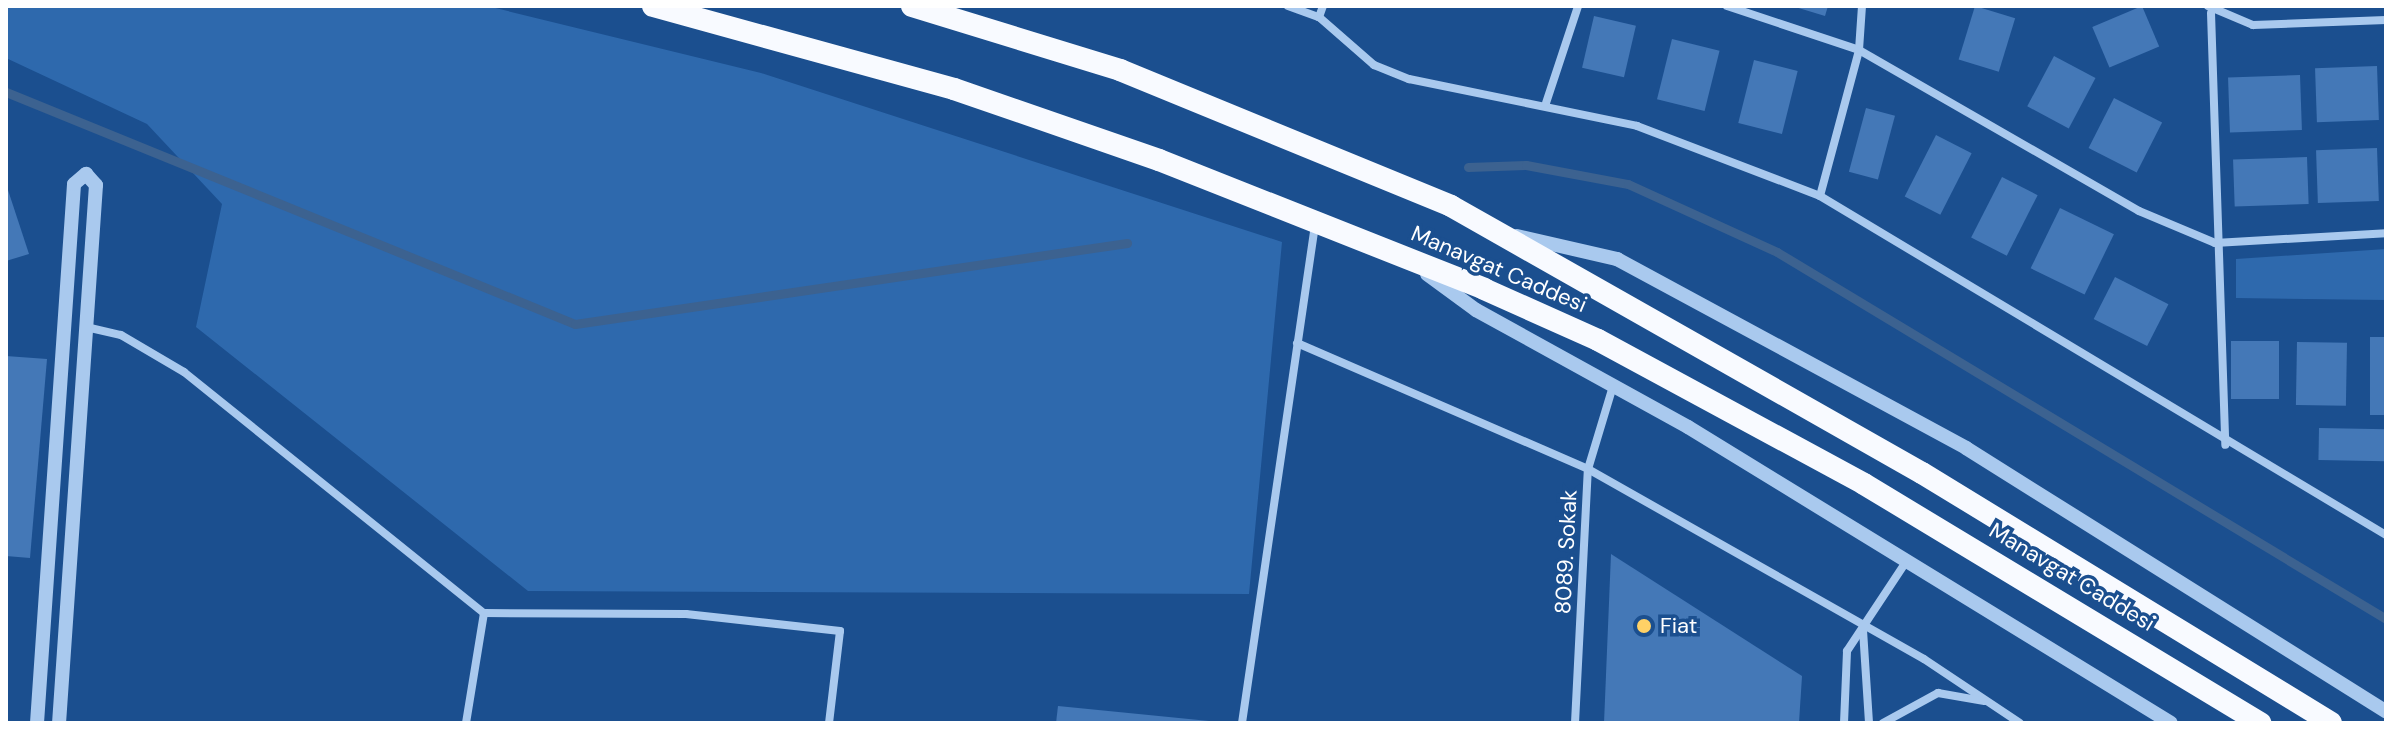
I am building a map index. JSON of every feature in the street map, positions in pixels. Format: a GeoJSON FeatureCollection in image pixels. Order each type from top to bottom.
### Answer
{"type":"FeatureCollection","features":[{"type":"Feature","properties":{"kind":"highway","name":"Manavgat Caddesi"},"geometry":{"type":"LineString","coordinates":[[653,6],[954,89],[1316,221],[1598,340],[1864,484],[2260,723]]}},
{"type":"Feature","properties":{"kind":"highway","name":"Manavgat Caddesi"},"geometry":{"type":"LineString","coordinates":[[912,6],[1120,70],[1502,233],[1922,473],[2331,723]]}},
{"type":"Feature","properties":{"kind":"street"},"geometry":{"type":"LineString","coordinates":[[1288,6],[1319,17],[1374,65],[1409,79],[1546,103],[1729,156],[1820,196],[2225,445],[2386,535]]}},
{"type":"Feature","properties":{"kind":"street"},"geometry":{"type":"LineString","coordinates":[[1319,17],[1323,6]]}},
{"type":"Feature","properties":{"kind":"street"},"geometry":{"type":"LineString","coordinates":[[1546,103],[1578,6]]}},
{"type":"Feature","properties":{"kind":"street"},"geometry":{"type":"LineString","coordinates":[[1727,6],[1859,50],[2139,211],[2215,243],[2386,233]]}},
{"type":"Feature","properties":{"kind":"street"},"geometry":{"type":"LineString","coordinates":[[1820,196],[1859,50],[1862,6]]}},
{"type":"Feature","properties":{"kind":"street"},"geometry":{"type":"LineString","coordinates":[[2225,445],[2215,243],[2210,9],[2253,25],[2386,20]]}},
{"type":"Feature","properties":{"kind":"street"},"geometry":{"type":"LineString","coordinates":[[37,723],[74,184],[86,174],[96,185],[59,723]]}},
{"type":"Feature","properties":{"kind":"street"},"geometry":{"type":"LineString","coordinates":[[1242,723],[1316,221]]}},
{"type":"Feature","properties":{"kind":"street"},"geometry":{"type":"LineString","coordinates":[[1502,233],[1617,259],[1896,410],[2386,711]]}},
{"type":"Feature","properties":{"kind":"street"},"geometry":{"type":"LineString","coordinates":[[1405,257],[1476,310],[1613,386],[2171,723]]}},
{"type":"Feature","properties":{"kind":"street"},"geometry":{"type":"LineString","coordinates":[[86,327],[121,335],[184,372],[484,613],[686,614],[840,631],[829,723]]}},
{"type":"Feature","properties":{"kind":"street"},"geometry":{"type":"LineString","coordinates":[[1297,343],[1588,469],[1864,628],[2020,723]]}},
{"type":"Feature","properties":{"kind":"street","name":"8089. Sokak"},"geometry":{"type":"LineString","coordinates":[[1575,723],[1588,469],[1613,386]]}},
{"type":"Feature","properties":{"kind":"street"},"geometry":{"type":"LineString","coordinates":[[1844,723],[1847,651],[1906,562]]}},
{"type":"Feature","properties":{"kind":"street"},"geometry":{"type":"LineString","coordinates":[[466,723],[484,613]]}},
{"type":"Feature","properties":{"kind":"street"},"geometry":{"type":"LineString","coordinates":[[1864,628],[1871,661],[1869,723]]}},
{"type":"Feature","properties":{"kind":"street"},"geometry":{"type":"LineString","coordinates":[[1883,723],[1938,693],[1987,701]]}},
{"type":"Feature","properties":{"kind":"shaded area"},"geometry":{"type":"Polygon","coordinates":[[[6,6],[487,6],[761,73],[1282,242],[1249,594],[528,591],[196,327],[222,204],[147,124],[6,58],[6,6]]]}},
{"type":"Feature","properties":{"kind":"shaded area"},"geometry":{"type":"Polygon","coordinates":[[[2386,249],[2386,300],[2236,298],[2236,259],[2386,249]]]}},
{"type":"Feature","properties":{"kind":"building"},"geometry":{"type":"Polygon","coordinates":[[[1792,6],[1828,6],[1825,16],[1792,6]]]}},
{"type":"Feature","properties":{"kind":"building"},"geometry":{"type":"Polygon","coordinates":[[[1975,6],[2015,18],[1999,72],[1959,60],[1975,6]]]}},
{"type":"Feature","properties":{"kind":"building"},"geometry":{"type":"Polygon","coordinates":[[[2142,6],[2159,47],[2109,68],[2092,27],[2142,6]]]}},
{"type":"Feature","properties":{"kind":"building"},"geometry":{"type":"Polygon","coordinates":[[[1594,16],[1636,26],[1624,77],[1582,68],[1594,16]]]}},
{"type":"Feature","properties":{"kind":"building"},"geometry":{"type":"Polygon","coordinates":[[[1672,39],[1720,51],[1705,111],[1657,99],[1672,39]]]}},
{"type":"Feature","properties":{"kind":"building"},"geometry":{"type":"Polygon","coordinates":[[[2054,56],[2095,78],[2069,128],[2027,106],[2054,56]]]}},
{"type":"Feature","properties":{"kind":"building"},"geometry":{"type":"Polygon","coordinates":[[[1754,60],[1798,71],[1782,134],[1738,123],[1754,60]]]}},
{"type":"Feature","properties":{"kind":"building"},"geometry":{"type":"Polygon","coordinates":[[[2377,66],[2379,120],[2317,122],[2315,68],[2377,66]]]}},
{"type":"Feature","properties":{"kind":"building"},"geometry":{"type":"Polygon","coordinates":[[[2300,75],[2302,130],[2230,132],[2228,78],[2300,75]]]}},
{"type":"Feature","properties":{"kind":"building"},"geometry":{"type":"Polygon","coordinates":[[[2114,98],[2162,123],[2137,172],[2089,148],[2114,98]]]}},
{"type":"Feature","properties":{"kind":"building"},"geometry":{"type":"Polygon","coordinates":[[[1866,108],[1895,116],[1878,180],[1849,172],[1866,108]]]}},
{"type":"Feature","properties":{"kind":"building"},"geometry":{"type":"Polygon","coordinates":[[[1936,135],[1972,153],[1940,215],[1905,196],[1936,135]]]}},
{"type":"Feature","properties":{"kind":"building"},"geometry":{"type":"Polygon","coordinates":[[[2377,148],[2379,201],[2318,203],[2316,150],[2377,148]]]}},
{"type":"Feature","properties":{"kind":"building"},"geometry":{"type":"Polygon","coordinates":[[[2307,157],[2309,204],[2235,207],[2233,160],[2307,157]]]}},
{"type":"Feature","properties":{"kind":"building"},"geometry":{"type":"Polygon","coordinates":[[[2002,177],[2038,195],[2007,256],[1971,238],[2002,177]]]}},
{"type":"Feature","properties":{"kind":"building"},"geometry":{"type":"Polygon","coordinates":[[[6,184],[29,254],[6,261],[6,184]]]}},
{"type":"Feature","properties":{"kind":"building"},"geometry":{"type":"Polygon","coordinates":[[[2060,208],[2114,234],[2085,295],[2031,268],[2060,208]]]}},
{"type":"Feature","properties":{"kind":"building"},"geometry":{"type":"Polygon","coordinates":[[[2115,277],[2168,304],[2147,346],[2094,319],[2115,277]]]}},
{"type":"Feature","properties":{"kind":"building"},"geometry":{"type":"Polygon","coordinates":[[[2370,337],[2386,337],[2386,415],[2370,415],[2370,337]]]}},
{"type":"Feature","properties":{"kind":"building"},"geometry":{"type":"Polygon","coordinates":[[[2231,341],[2279,341],[2279,399],[2231,399],[2231,341]]]}},
{"type":"Feature","properties":{"kind":"building"},"geometry":{"type":"Polygon","coordinates":[[[2297,342],[2347,343],[2346,406],[2296,405],[2297,342]]]}},
{"type":"Feature","properties":{"kind":"building"},"geometry":{"type":"Polygon","coordinates":[[[6,356],[47,359],[30,558],[6,556],[6,356]]]}},
{"type":"Feature","properties":{"kind":"building"},"geometry":{"type":"Polygon","coordinates":[[[2319,428],[2386,429],[2385,461],[2318,460],[2319,428]]]}},
{"type":"Feature","properties":{"kind":"building"},"geometry":{"type":"Polygon","coordinates":[[[1611,554],[1802,676],[1799,723],[1604,723],[1611,554]]]}},
{"type":"Feature","properties":{"kind":"building"},"geometry":{"type":"Polygon","coordinates":[[[1058,706],[1209,721],[1209,723],[1056,723],[1058,706]]]}},
{"type":"Feature","properties":{"kind":"waterway"},"geometry":{"type":"LineString","coordinates":[[6,92],[575,324],[1127,243]]}},
{"type":"Feature","properties":{"kind":"waterway"},"geometry":{"type":"LineString","coordinates":[[1468,167],[1526,165],[1628,184],[1777,252],[2386,619]]}},
{"type":"Feature","properties":{"kind":"place","name":"Fiat"},"geometry":{"type":"Point","coordinates":[1644,626]}}]}
